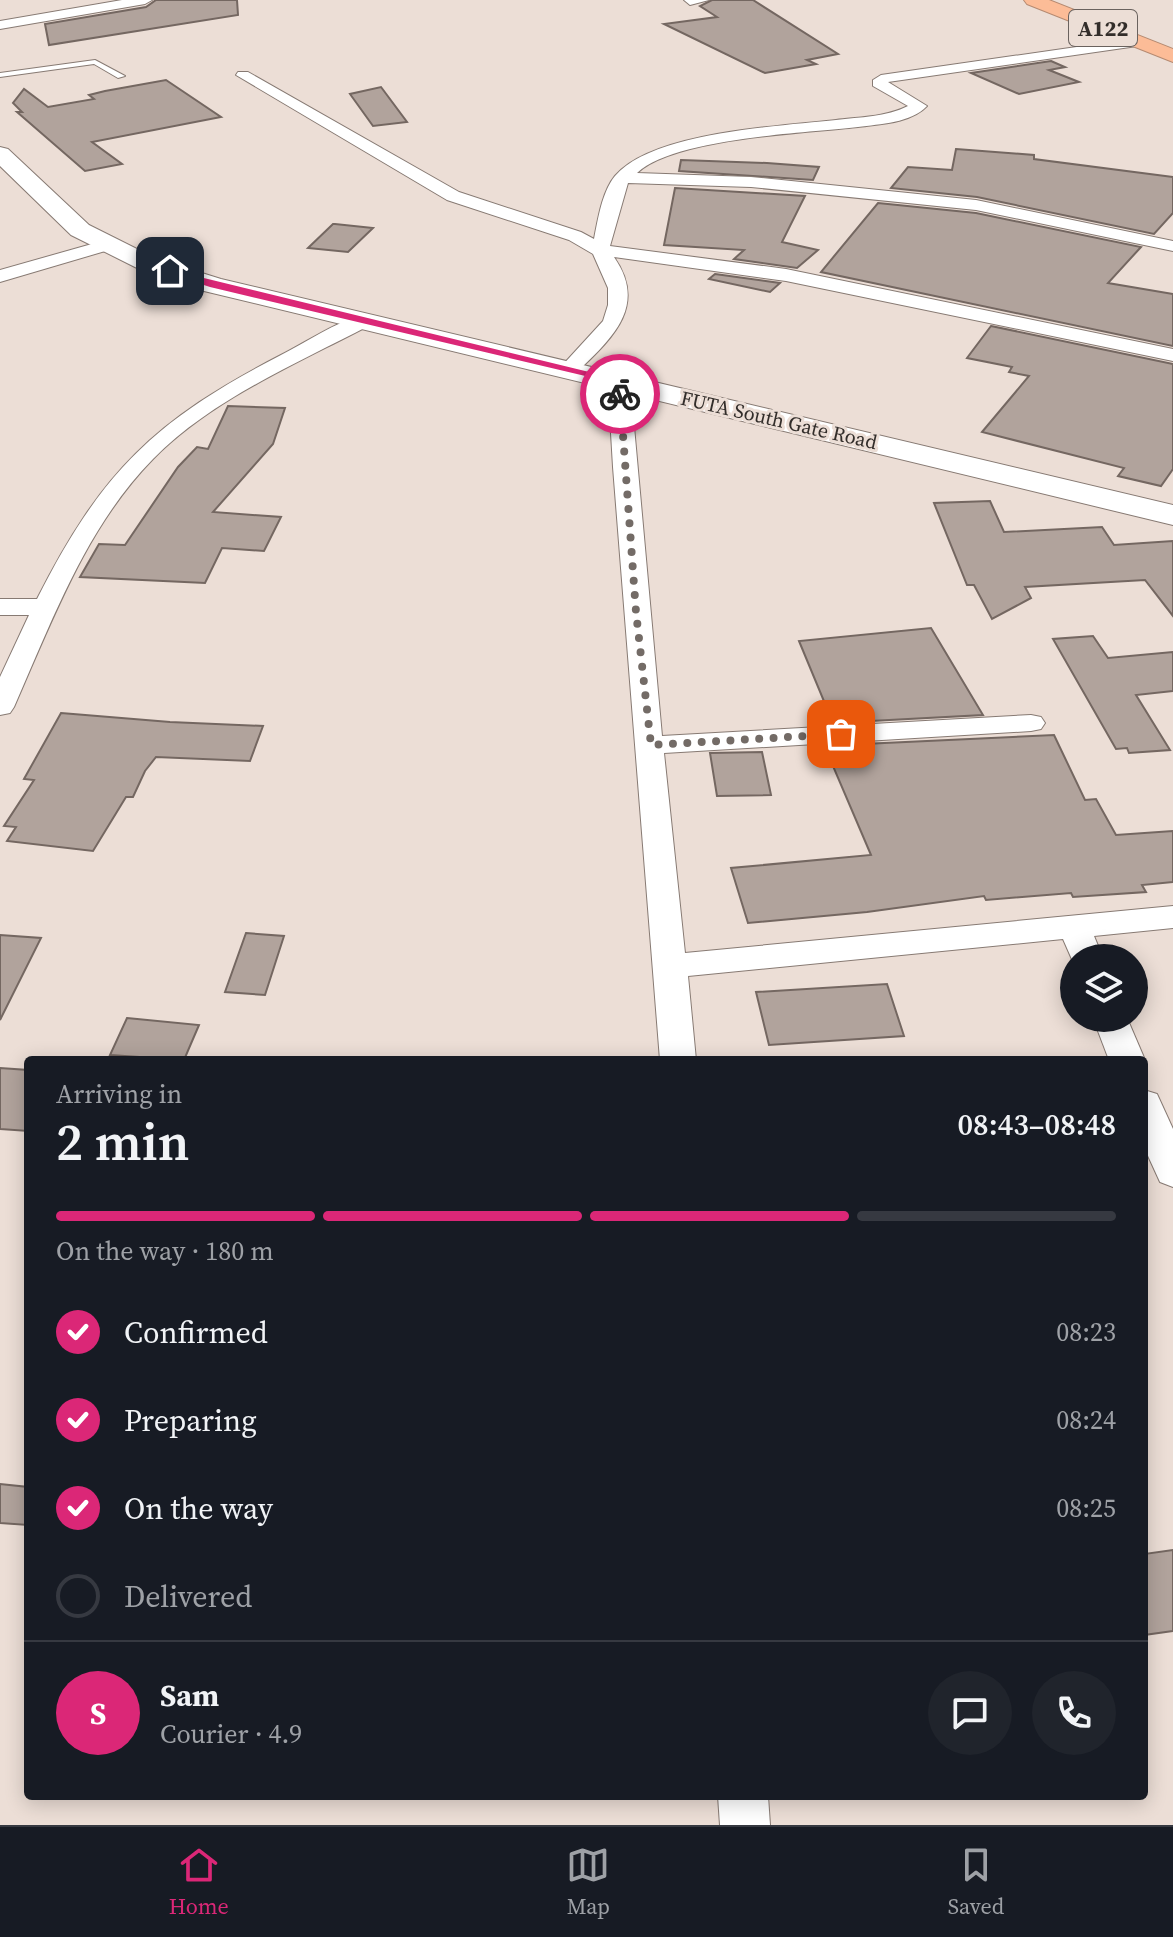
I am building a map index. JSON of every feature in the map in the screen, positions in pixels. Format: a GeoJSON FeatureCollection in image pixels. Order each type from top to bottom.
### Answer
{"type":"FeatureCollection","features":[{"type":"Feature","properties":{"kind":"highway","name":"A122"},"geometry":{"type":"LineString","coordinates":[[1033,0],[1173,56]]}},
{"type":"Feature","properties":{"kind":"main road","name":"FUTA South Gate Road"},"geometry":{"type":"LineString","coordinates":[[0,154],[80,230],[148,264],[213,285],[1173,515]]}},
{"type":"Feature","properties":{"kind":"street"},"geometry":{"type":"LineString","coordinates":[[0,25],[145,0]]}},
{"type":"Feature","properties":{"kind":"street"},"geometry":{"type":"LineString","coordinates":[[600,250],[622,178],[634,164],[690,144],[878,119],[919,106],[878,83],[881,79],[1139,42]]}},
{"type":"Feature","properties":{"kind":"street"},"geometry":{"type":"LineString","coordinates":[[243,75],[453,196],[575,236],[600,250],[786,275],[1173,355]]}},
{"type":"Feature","properties":{"kind":"street"},"geometry":{"type":"LineString","coordinates":[[622,178],[751,182],[960,203],[1042,217],[1173,246]]}},
{"type":"Feature","properties":{"kind":"street"},"geometry":{"type":"LineString","coordinates":[[0,276],[106,245]]}},
{"type":"Feature","properties":{"kind":"street"},"geometry":{"type":"LineString","coordinates":[[569,369],[613,322],[618,305],[618,288],[609,263],[600,250]]}},
{"type":"Feature","properties":{"kind":"street"},"geometry":{"type":"LineString","coordinates":[[0,707],[46,607],[92,524],[146,454],[236,389],[363,321]]}},
{"type":"Feature","properties":{"kind":"street"},"geometry":{"type":"LineString","coordinates":[[619,382],[636,612],[651,745],[678,1056]]}},
{"type":"Feature","properties":{"kind":"street"},"geometry":{"type":"LineString","coordinates":[[0,607],[46,607]]}},
{"type":"Feature","properties":{"kind":"street"},"geometry":{"type":"LineString","coordinates":[[651,745],[1031,723]]}},
{"type":"Feature","properties":{"kind":"street"},"geometry":{"type":"LineString","coordinates":[[671,966],[1081,943],[1173,917]]}},
{"type":"Feature","properties":{"kind":"street"},"geometry":{"type":"LineString","coordinates":[[1116,1032],[1125,1056]]}},
{"type":"Feature","properties":{"kind":"street"},"geometry":{"type":"LineString","coordinates":[[1148,1113],[1173,1172]]}},
{"type":"Feature","properties":{"kind":"street"},"geometry":{"type":"LineString","coordinates":[[743,1800],[745,1825]]}},
{"type":"Feature","properties":{"kind":"lane"},"geometry":{"type":"LineString","coordinates":[[0,75],[95,62],[121,76]]}},
{"type":"Feature","properties":{"kind":"building"},"geometry":{"type":"Polygon","coordinates":[[[156,0],[237,0],[238,15],[49,45],[45,24],[146,7],[156,0]]]}},
{"type":"Feature","properties":{"kind":"building"},"geometry":{"type":"Polygon","coordinates":[[[712,0],[753,0],[838,54],[807,60],[816,64],[765,73],[664,24],[717,17],[700,6],[712,0]]]}},
{"type":"Feature","properties":{"kind":"building"},"geometry":{"type":"Polygon","coordinates":[[[1051,61],[1065,67],[1049,70],[1079,82],[1019,94],[971,73],[1051,61]]]}},
{"type":"Feature","properties":{"kind":"building"},"geometry":{"type":"Polygon","coordinates":[[[166,80],[221,117],[92,142],[122,164],[85,171],[17,112],[22,112],[13,103],[24,89],[48,107],[94,99],[89,95],[105,91],[166,80]]]}},
{"type":"Feature","properties":{"kind":"building"},"geometry":{"type":"Polygon","coordinates":[[[381,87],[407,122],[373,126],[350,94],[381,87]]]}},
{"type":"Feature","properties":{"kind":"building"},"geometry":{"type":"Polygon","coordinates":[[[956,149],[1034,155],[1034,159],[1173,177],[1173,213],[1154,234],[977,197],[891,188],[908,167],[952,170],[956,149]]]}},
{"type":"Feature","properties":{"kind":"building"},"geometry":{"type":"Polygon","coordinates":[[[681,160],[819,167],[813,180],[679,171],[681,160]]]}},
{"type":"Feature","properties":{"kind":"building"},"geometry":{"type":"Polygon","coordinates":[[[675,188],[805,196],[782,242],[818,250],[797,268],[734,259],[744,250],[664,245],[675,188]]]}},
{"type":"Feature","properties":{"kind":"building"},"geometry":{"type":"Polygon","coordinates":[[[878,203],[976,213],[1141,247],[1108,283],[1173,294],[1173,346],[821,272],[878,203]]]}},
{"type":"Feature","properties":{"kind":"building"},"geometry":{"type":"Polygon","coordinates":[[[333,224],[373,228],[348,252],[308,248],[333,224]]]}},
{"type":"Feature","properties":{"kind":"building"},"geometry":{"type":"Polygon","coordinates":[[[715,274],[780,283],[770,292],[709,279],[715,274]]]}},
{"type":"Feature","properties":{"kind":"building"},"geometry":{"type":"Polygon","coordinates":[[[991,326],[1173,364],[1173,469],[1161,486],[1118,476],[1124,468],[982,432],[1029,376],[1009,372],[1012,367],[967,358],[991,326]]]}},
{"type":"Feature","properties":{"kind":"building"},"geometry":{"type":"Polygon","coordinates":[[[228,406],[285,408],[273,444],[213,512],[281,517],[264,551],[222,548],[205,583],[80,577],[99,544],[125,545],[178,467],[197,447],[208,449],[228,406]]]}},
{"type":"Feature","properties":{"kind":"building"},"geometry":{"type":"Polygon","coordinates":[[[990,501],[1004,532],[1102,527],[1114,545],[1173,541],[1173,616],[1145,580],[1025,587],[1031,598],[992,619],[974,585],[967,585],[934,503],[990,501]]]}},
{"type":"Feature","properties":{"kind":"building"},"geometry":{"type":"Polygon","coordinates":[[[931,628],[983,715],[833,723],[799,641],[931,628]]]}},
{"type":"Feature","properties":{"kind":"building"},"geometry":{"type":"Polygon","coordinates":[[[1093,636],[1108,658],[1173,652],[1173,691],[1136,695],[1170,750],[1129,753],[1127,748],[1116,749],[1053,639],[1093,636]]]}},
{"type":"Feature","properties":{"kind":"building"},"geometry":{"type":"Polygon","coordinates":[[[61,713],[263,726],[250,761],[156,757],[145,771],[133,797],[126,797],[93,851],[7,841],[16,827],[4,826],[34,780],[24,779],[61,713]]]}},
{"type":"Feature","properties":{"kind":"building"},"geometry":{"type":"Polygon","coordinates":[[[1054,735],[1085,800],[1096,799],[1116,835],[1173,831],[1173,882],[1142,885],[1146,892],[1073,897],[1071,893],[986,900],[984,896],[867,912],[748,923],[731,868],[871,855],[827,752],[844,751],[842,745],[1054,735]]]}},
{"type":"Feature","properties":{"kind":"building"},"geometry":{"type":"Polygon","coordinates":[[[762,752],[771,795],[717,796],[710,753],[762,752]]]}},
{"type":"Feature","properties":{"kind":"building"},"geometry":{"type":"Polygon","coordinates":[[[246,933],[284,936],[265,995],[225,992],[246,933]]]}},
{"type":"Feature","properties":{"kind":"building"},"geometry":{"type":"Polygon","coordinates":[[[0,935],[41,938],[0,1020],[0,935]]]}},
{"type":"Feature","properties":{"kind":"building"},"geometry":{"type":"Polygon","coordinates":[[[887,984],[904,1036],[769,1045],[756,992],[887,984]]]}},
{"type":"Feature","properties":{"kind":"building"},"geometry":{"type":"Polygon","coordinates":[[[127,1018],[199,1025],[186,1056],[110,1055],[127,1018]]]}},
{"type":"Feature","properties":{"kind":"building"},"geometry":{"type":"Polygon","coordinates":[[[0,1068],[24,1070],[24,1131],[0,1129],[0,1068]]]}},
{"type":"Feature","properties":{"kind":"building"},"geometry":{"type":"Polygon","coordinates":[[[0,1484],[24,1487],[24,1525],[0,1523],[0,1484]]]}},
{"type":"Feature","properties":{"kind":"building"},"geometry":{"type":"Polygon","coordinates":[[[1173,1550],[1173,1631],[1148,1634],[1148,1553],[1173,1550]]]}},
{"type":"Feature","properties":{"kind":"way so far"},"geometry":{"type":"LineString","coordinates":[[620,394],[636,612],[651,745],[841,734]]}},
{"type":"Feature","properties":{"kind":"route"},"geometry":{"type":"LineString","coordinates":[[170,271],[213,285],[619,382],[620,394]]}}]}
